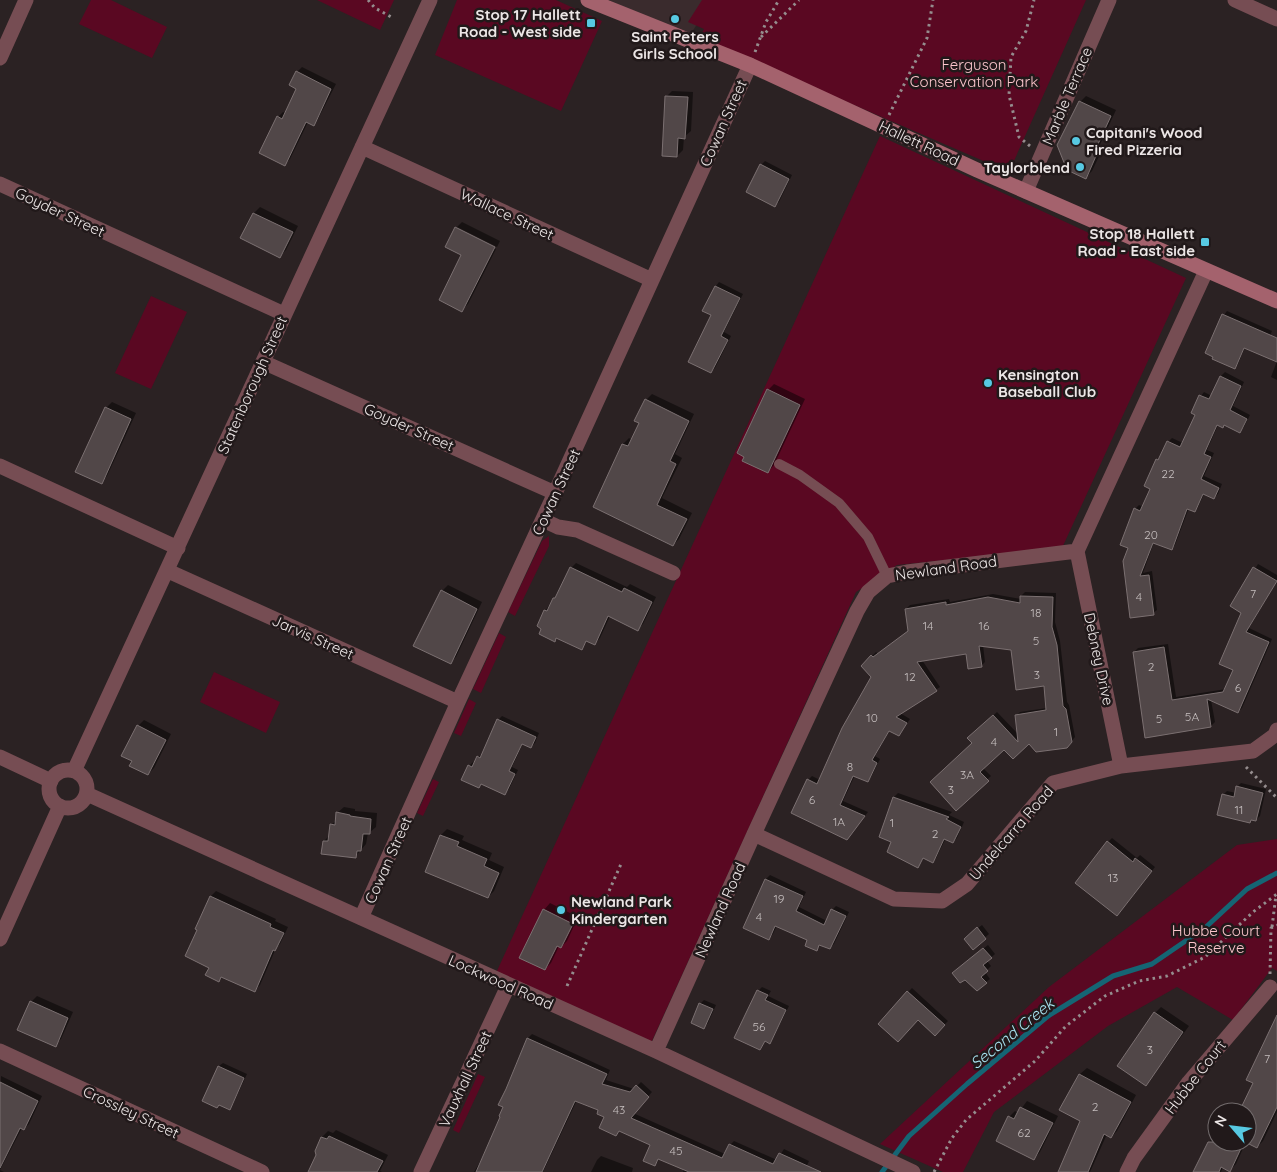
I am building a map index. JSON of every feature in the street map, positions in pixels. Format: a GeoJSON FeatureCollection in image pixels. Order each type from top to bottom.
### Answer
{"type":"FeatureCollection","features":[{"type":"Feature","properties":{"kind":"main road","name":"Hallett Road"},"geometry":{"type":"LineString","coordinates":[[588,0],[750,65],[883,127],[1277,301]]}},
{"type":"Feature","properties":{"kind":"street"},"geometry":{"type":"LineString","coordinates":[[0,58],[26,0]]}},
{"type":"Feature","properties":{"kind":"street","name":"Statenborough Street"},"geometry":{"type":"LineString","coordinates":[[74,771],[168,571],[284,314],[430,0]]}},
{"type":"Feature","properties":{"kind":"street","name":"Marble Terrace"},"geometry":{"type":"LineString","coordinates":[[1026,191],[1109,0]]}},
{"type":"Feature","properties":{"kind":"street"},"geometry":{"type":"LineString","coordinates":[[1235,0],[1277,19]]}},
{"type":"Feature","properties":{"kind":"street","name":"Cowan Street"},"geometry":{"type":"LineString","coordinates":[[361,918],[750,65]]}},
{"type":"Feature","properties":{"kind":"street","name":"Wallace Street"},"geometry":{"type":"LineString","coordinates":[[362,147],[652,280]]}},
{"type":"Feature","properties":{"kind":"street","name":"Goyder Street"},"geometry":{"type":"LineString","coordinates":[[0,184],[284,314]]}},
{"type":"Feature","properties":{"kind":"street"},"geometry":{"type":"LineString","coordinates":[[1078,551],[1206,271]]}},
{"type":"Feature","properties":{"kind":"street","name":"Goyder Street"},"geometry":{"type":"LineString","coordinates":[[263,362],[555,493]]}},
{"type":"Feature","properties":{"kind":"street"},"geometry":{"type":"LineString","coordinates":[[0,466],[178,548]]}},
{"type":"Feature","properties":{"kind":"street"},"geometry":{"type":"LineString","coordinates":[[543,520],[558,527],[577,530],[673,573]]}},
{"type":"Feature","properties":{"kind":"street","name":"Newland Road"},"geometry":{"type":"LineString","coordinates":[[656,1051],[754,834],[868,592],[888,576],[917,570],[1078,551]]}},
{"type":"Feature","properties":{"kind":"street","name":"Debney Drive"},"geometry":{"type":"LineString","coordinates":[[1078,551],[1122,766]]}},
{"type":"Feature","properties":{"kind":"street","name":"Jarvis Street"},"geometry":{"type":"LineString","coordinates":[[168,571],[458,702]]}},
{"type":"Feature","properties":{"kind":"street","name":"Undelcarra Road"},"geometry":{"type":"LineString","coordinates":[[754,834],[894,899],[942,901],[967,884],[1052,783],[1122,766],[1253,751],[1275,735],[1277,730]]}},
{"type":"Feature","properties":{"kind":"street"},"geometry":{"type":"LineString","coordinates":[[0,757],[52,781]]}},
{"type":"Feature","properties":{"kind":"street"},"geometry":{"type":"LineString","coordinates":[[69,770],[74,771],[84,778],[87,794],[76,806],[71,808],[60,806],[50,793],[52,781],[59,773],[69,770]]}},
{"type":"Feature","properties":{"kind":"street","name":"Lockwood Road"},"geometry":{"type":"LineString","coordinates":[[87,794],[508,986],[656,1051],[907,1169]]}},
{"type":"Feature","properties":{"kind":"street"},"geometry":{"type":"LineString","coordinates":[[0,939],[60,806]]}},
{"type":"Feature","properties":{"kind":"street","name":"Vauxhall Street"},"geometry":{"type":"LineString","coordinates":[[421,1172],[508,986]]}},
{"type":"Feature","properties":{"kind":"street","name":"Hubbe Court"},"geometry":{"type":"LineString","coordinates":[[1128,1172],[1134,1158],[1189,1082],[1270,987]]}},
{"type":"Feature","properties":{"kind":"street","name":"Crossley Street"},"geometry":{"type":"LineString","coordinates":[[0,1052],[262,1172]]}},
{"type":"Feature","properties":{"kind":"lane"},"geometry":{"type":"LineString","coordinates":[[779,464],[800,475],[839,503],[868,536],[888,576]]}},
{"type":"Feature","properties":{"kind":"path"},"geometry":{"type":"LineString","coordinates":[[368,0],[375,8],[393,18]]}},
{"type":"Feature","properties":{"kind":"path"},"geometry":{"type":"LineString","coordinates":[[750,65],[766,22],[778,0]]}},
{"type":"Feature","properties":{"kind":"path"},"geometry":{"type":"LineString","coordinates":[[760,38],[799,0]]}},
{"type":"Feature","properties":{"kind":"path"},"geometry":{"type":"LineString","coordinates":[[883,127],[927,38],[933,0]]}},
{"type":"Feature","properties":{"kind":"path"},"geometry":{"type":"LineString","coordinates":[[1034,0],[1026,31],[1010,57],[1009,95],[1020,137],[1042,156]]}},
{"type":"Feature","properties":{"kind":"path"},"geometry":{"type":"LineString","coordinates":[[1233,754],[1277,798]]}},
{"type":"Feature","properties":{"kind":"path"},"geometry":{"type":"LineString","coordinates":[[567,986],[621,864]]}},
{"type":"Feature","properties":{"kind":"path"},"geometry":{"type":"LineString","coordinates":[[1270,987],[1272,928],[1276,895]]}},
{"type":"Feature","properties":{"kind":"path"},"geometry":{"type":"LineString","coordinates":[[934,1172],[952,1138],[966,1120],[1035,1061],[1066,1026],[1105,996],[1139,981],[1167,976],[1205,957],[1253,912],[1276,895]]}},
{"type":"Feature","properties":{"kind":"path"},"geometry":{"type":"LineString","coordinates":[[1272,928],[1277,925]]}},
{"type":"Feature","properties":{"kind":"shaded area","name":"Saint Peters Girls School"},"geometry":{"type":"Polygon","coordinates":[[[609,0],[713,0],[688,38],[609,0]]]}},
{"type":"Feature","properties":{"kind":"green space"},"geometry":{"type":"Polygon","coordinates":[[[91,0],[111,0],[167,27],[152,58],[79,24],[91,0]]]}},
{"type":"Feature","properties":{"kind":"green space"},"geometry":{"type":"Polygon","coordinates":[[[317,0],[394,0],[380,30],[317,0]]]}},
{"type":"Feature","properties":{"kind":"green space"},"geometry":{"type":"Polygon","coordinates":[[[457,0],[556,0],[602,21],[561,111],[435,55],[457,0]]]}},
{"type":"Feature","properties":{"kind":"green space","name":"Ferguson Conservation Park"},"geometry":{"type":"Polygon","coordinates":[[[702,0],[1086,0],[1009,172],[699,38],[704,29],[688,22],[702,0]]]}},
{"type":"Feature","properties":{"kind":"green space"},"geometry":{"type":"Polygon","coordinates":[[[880,136],[1186,278],[1062,548],[897,565],[856,592],[651,1043],[496,973],[880,136]]]}},
{"type":"Feature","properties":{"kind":"green space"},"geometry":{"type":"Polygon","coordinates":[[[151,296],[187,312],[151,389],[115,373],[151,296]]]}},
{"type":"Feature","properties":{"kind":"green space"},"geometry":{"type":"Polygon","coordinates":[[[549,536],[549,546],[515,616],[508,612],[542,541],[549,536]]]}},
{"type":"Feature","properties":{"kind":"green space"},"geometry":{"type":"Polygon","coordinates":[[[499,633],[506,637],[481,693],[473,689],[499,633]]]}},
{"type":"Feature","properties":{"kind":"green space"},"geometry":{"type":"Polygon","coordinates":[[[214,672],[280,702],[266,733],[200,702],[214,672]]]}},
{"type":"Feature","properties":{"kind":"green space"},"geometry":{"type":"Polygon","coordinates":[[[469,699],[476,703],[461,736],[454,733],[469,699]]]}},
{"type":"Feature","properties":{"kind":"green space"},"geometry":{"type":"Polygon","coordinates":[[[433,779],[439,782],[423,816],[417,813],[433,779]]]}},
{"type":"Feature","properties":{"kind":"green space","name":"Hubbe Court Reserve"},"geometry":{"type":"Polygon","coordinates":[[[1277,839],[1277,971],[1272,968],[1233,1020],[1177,987],[1108,1026],[994,1112],[963,1172],[943,1172],[880,1144],[1049,987],[1237,845],[1277,839]]]}},
{"type":"Feature","properties":{"kind":"green space"},"geometry":{"type":"Polygon","coordinates":[[[478,1074],[485,1077],[459,1133],[453,1130],[478,1074]]]}},
{"type":"Feature","properties":{"kind":"building"},"geometry":{"type":"Polygon","coordinates":[[[296,71],[331,89],[314,126],[306,122],[285,166],[259,153],[277,116],[282,119],[296,89],[289,85],[296,71]]]}},
{"type":"Feature","properties":{"kind":"building"},"geometry":{"type":"Polygon","coordinates":[[[665,96],[688,97],[685,139],[678,138],[677,157],[662,156],[665,96]]]}},
{"type":"Feature","properties":{"kind":"building"},"geometry":{"type":"Polygon","coordinates":[[[1079,101],[1111,116],[1093,155],[1096,156],[1086,179],[1067,170],[1057,145],[1079,101]]]}},
{"type":"Feature","properties":{"kind":"building"},"geometry":{"type":"Polygon","coordinates":[[[760,164],[789,179],[775,207],[746,192],[760,164]]]}},
{"type":"Feature","properties":{"kind":"building"},"geometry":{"type":"Polygon","coordinates":[[[253,213],[293,232],[280,258],[240,238],[253,213]]]}},
{"type":"Feature","properties":{"kind":"building"},"geometry":{"type":"Polygon","coordinates":[[[455,227],[495,247],[462,312],[439,300],[461,255],[445,247],[455,227]]]}},
{"type":"Feature","properties":{"kind":"building"},"geometry":{"type":"Polygon","coordinates":[[[715,286],[740,298],[721,336],[728,340],[711,373],[688,362],[711,315],[702,311],[715,286]]]}},
{"type":"Feature","properties":{"kind":"building"},"geometry":{"type":"Polygon","coordinates":[[[1222,314],[1277,338],[1277,362],[1244,348],[1235,369],[1212,359],[1213,357],[1205,353],[1222,314]]]}},
{"type":"Feature","properties":{"kind":"building"},"geometry":{"type":"Polygon","coordinates":[[[1220,376],[1241,386],[1230,410],[1247,419],[1240,433],[1224,425],[1223,428],[1217,425],[1204,454],[1211,457],[1201,479],[1219,488],[1214,499],[1203,494],[1195,512],[1187,509],[1172,550],[1153,543],[1140,576],[1149,575],[1154,615],[1130,618],[1123,561],[1128,548],[1120,545],[1134,508],[1140,511],[1150,489],[1144,486],[1156,459],[1158,460],[1167,441],[1180,447],[1195,415],[1191,413],[1199,395],[1209,399],[1220,376]]]}},
{"type":"Feature","properties":{"kind":"building"},"geometry":{"type":"Polygon","coordinates":[[[767,389],[800,405],[768,473],[742,461],[744,457],[737,453],[767,389]]]}},
{"type":"Feature","properties":{"kind":"building"},"geometry":{"type":"Polygon","coordinates":[[[645,399],[689,421],[670,461],[676,464],[657,505],[687,519],[673,546],[593,507],[622,444],[628,446],[639,423],[634,421],[645,399]]]}},
{"type":"Feature","properties":{"kind":"building"},"geometry":{"type":"Polygon","coordinates":[[[105,407],[131,419],[102,484],[75,472],[105,407]]]}},
{"type":"Feature","properties":{"kind":"building"},"geometry":{"type":"Polygon","coordinates":[[[570,567],[622,592],[624,588],[652,602],[638,631],[608,616],[595,645],[586,641],[582,650],[556,638],[555,642],[539,634],[541,629],[537,626],[544,610],[547,611],[553,598],[555,598],[570,567]]]}},
{"type":"Feature","properties":{"kind":"building"},"geometry":{"type":"Polygon","coordinates":[[[1253,567],[1277,581],[1246,632],[1269,642],[1238,713],[1207,699],[1211,727],[1145,738],[1133,652],[1164,647],[1172,700],[1223,692],[1233,670],[1219,664],[1241,613],[1230,606],[1253,567]]]}},
{"type":"Feature","properties":{"kind":"building"},"geometry":{"type":"Polygon","coordinates":[[[441,590],[477,609],[451,664],[413,646],[441,590]]]}},
{"type":"Feature","properties":{"kind":"building"},"geometry":{"type":"Polygon","coordinates":[[[1020,596],[1053,597],[1052,627],[1057,645],[1063,706],[1066,709],[1072,742],[1067,748],[1036,752],[1029,744],[1013,759],[1004,750],[980,772],[989,781],[956,811],[930,782],[972,743],[967,738],[993,715],[1018,742],[1015,715],[1046,710],[1044,686],[1016,690],[1011,650],[979,646],[982,667],[968,669],[966,654],[917,662],[937,691],[896,717],[907,723],[899,736],[889,731],[872,760],[877,763],[868,782],[853,776],[840,805],[865,816],[847,840],[791,813],[807,779],[817,784],[842,728],[871,677],[861,666],[871,655],[873,657],[908,631],[905,609],[946,602],[946,605],[988,597],[1020,603],[1020,596]]]}},
{"type":"Feature","properties":{"kind":"building"},"geometry":{"type":"Polygon","coordinates":[[[497,719],[536,737],[531,748],[522,744],[509,771],[515,774],[505,795],[481,784],[479,788],[461,780],[468,765],[472,767],[477,756],[480,758],[497,719]]]}},
{"type":"Feature","properties":{"kind":"building"},"geometry":{"type":"Polygon","coordinates":[[[137,725],[166,740],[148,775],[129,766],[132,761],[121,756],[137,725]]]}},
{"type":"Feature","properties":{"kind":"building"},"geometry":{"type":"Polygon","coordinates":[[[1236,786],[1263,793],[1256,821],[1251,820],[1250,823],[1217,815],[1222,794],[1234,797],[1236,786]]]}},
{"type":"Feature","properties":{"kind":"building"},"geometry":{"type":"Polygon","coordinates":[[[893,797],[949,817],[946,819],[961,827],[953,843],[944,839],[933,863],[923,858],[918,868],[887,852],[891,842],[879,837],[893,797]]]}},
{"type":"Feature","properties":{"kind":"building"},"geometry":{"type":"Polygon","coordinates":[[[336,812],[371,819],[370,834],[363,834],[361,851],[357,851],[356,858],[321,854],[323,841],[328,841],[330,824],[335,825],[336,812]]]}},
{"type":"Feature","properties":{"kind":"building"},"geometry":{"type":"Polygon","coordinates":[[[440,835],[459,842],[457,846],[487,859],[484,866],[499,873],[488,898],[425,872],[440,835]]]}},
{"type":"Feature","properties":{"kind":"building"},"geometry":{"type":"Polygon","coordinates":[[[1107,841],[1133,862],[1135,858],[1152,871],[1117,916],[1075,883],[1107,841]]]}},
{"type":"Feature","properties":{"kind":"building"},"geometry":{"type":"Polygon","coordinates":[[[765,879],[803,896],[796,911],[824,925],[831,909],[846,916],[830,949],[819,945],[817,951],[805,946],[807,940],[775,926],[769,940],[743,928],[765,879]]]}},
{"type":"Feature","properties":{"kind":"building"},"geometry":{"type":"Polygon","coordinates":[[[210,896],[271,924],[270,927],[284,933],[275,951],[273,950],[255,992],[221,977],[219,982],[205,975],[209,968],[185,956],[210,896]]]}},
{"type":"Feature","properties":{"kind":"building"},"geometry":{"type":"Polygon","coordinates":[[[543,909],[573,924],[561,948],[557,946],[545,970],[519,958],[543,909]]]}},
{"type":"Feature","properties":{"kind":"building"},"geometry":{"type":"Polygon","coordinates":[[[977,927],[986,939],[973,950],[964,939],[977,927]]]}},
{"type":"Feature","properties":{"kind":"building"},"geometry":{"type":"Polygon","coordinates":[[[983,948],[992,958],[983,965],[988,971],[981,977],[987,983],[977,991],[965,980],[960,983],[952,973],[983,948]]]}},
{"type":"Feature","properties":{"kind":"building"},"geometry":{"type":"Polygon","coordinates":[[[757,990],[768,995],[765,1000],[786,1010],[770,1044],[765,1041],[760,1050],[734,1038],[757,990]]]}},
{"type":"Feature","properties":{"kind":"building"},"geometry":{"type":"Polygon","coordinates":[[[907,991],[945,1025],[935,1036],[918,1020],[898,1042],[878,1024],[907,991]]]}},
{"type":"Feature","properties":{"kind":"building"},"geometry":{"type":"Polygon","coordinates":[[[30,1001],[68,1018],[56,1047],[17,1030],[30,1001]]]}},
{"type":"Feature","properties":{"kind":"building"},"geometry":{"type":"Polygon","coordinates":[[[699,1003],[713,1009],[704,1029],[691,1023],[699,1003]]]}},
{"type":"Feature","properties":{"kind":"building"},"geometry":{"type":"Polygon","coordinates":[[[1154,1012],[1183,1032],[1146,1086],[1117,1066],[1154,1012]]]}},
{"type":"Feature","properties":{"kind":"building"},"geometry":{"type":"Polygon","coordinates":[[[1277,1015],[1277,1107],[1257,1148],[1257,1102],[1244,1102],[1253,1083],[1246,1080],[1277,1015]]]}},
{"type":"Feature","properties":{"kind":"building"},"geometry":{"type":"Polygon","coordinates":[[[527,1038],[607,1074],[602,1084],[630,1092],[636,1085],[649,1097],[631,1118],[722,1158],[729,1144],[773,1164],[779,1153],[821,1172],[689,1172],[658,1159],[655,1166],[643,1161],[650,1145],[619,1131],[616,1136],[599,1128],[604,1117],[597,1114],[598,1110],[575,1101],[542,1172],[476,1172],[500,1117],[503,1107],[498,1105],[527,1038]]]}},
{"type":"Feature","properties":{"kind":"building"},"geometry":{"type":"Polygon","coordinates":[[[218,1066],[244,1078],[230,1110],[219,1105],[217,1108],[202,1101],[218,1066]]]}},
{"type":"Feature","properties":{"kind":"building"},"geometry":{"type":"Polygon","coordinates":[[[1079,1074],[1131,1102],[1111,1138],[1104,1134],[1088,1172],[1058,1172],[1080,1121],[1059,1110],[1079,1074]]]}},
{"type":"Feature","properties":{"kind":"building"},"geometry":{"type":"Polygon","coordinates":[[[0,1082],[38,1101],[24,1130],[20,1128],[0,1168],[0,1082]]]}},
{"type":"Feature","properties":{"kind":"building"},"geometry":{"type":"Polygon","coordinates":[[[1020,1107],[1053,1123],[1034,1160],[996,1141],[1008,1116],[1014,1119],[1020,1107]]]}},
{"type":"Feature","properties":{"kind":"building"},"geometry":{"type":"Polygon","coordinates":[[[329,1136],[383,1161],[377,1172],[308,1172],[316,1155],[315,1151],[321,1137],[327,1139],[329,1136]]]}},
{"type":"Feature","properties":{"kind":"building"},"geometry":{"type":"Polygon","coordinates":[[[1207,1144],[1207,1152],[1239,1152],[1230,1172],[1221,1167],[1219,1172],[1193,1172],[1207,1144]]]}},
{"type":"Feature","properties":{"kind":"waterway","name":"Second Creek"},"geometry":{"type":"LineString","coordinates":[[882,1172],[909,1136],[1048,1016],[1113,976],[1152,964],[1206,927],[1247,889],[1277,873]]}},
{"type":"Feature","properties":{"kind":"place","name":"Saint Peters Girls School"},"geometry":{"type":"Point","coordinates":[675,19]}},
{"type":"Feature","properties":{"kind":"place","name":"Stop 17 Hallett Road - West side"},"geometry":{"type":"Point","coordinates":[591,23]}},
{"type":"Feature","properties":{"kind":"place","name":"Capitani's Wood Fired Pizzeria"},"geometry":{"type":"Point","coordinates":[1076,141]}},
{"type":"Feature","properties":{"kind":"place","name":"Taylorblend"},"geometry":{"type":"Point","coordinates":[1080,167]}},
{"type":"Feature","properties":{"kind":"place","name":"Stop 18 Hallett Road - East side"},"geometry":{"type":"Point","coordinates":[1205,242]}},
{"type":"Feature","properties":{"kind":"place","name":"Kensington Baseball Club"},"geometry":{"type":"Point","coordinates":[988,383]}},
{"type":"Feature","properties":{"kind":"place","name":"Newland Park Kindergarten"},"geometry":{"type":"Point","coordinates":[561,910]}}]}
